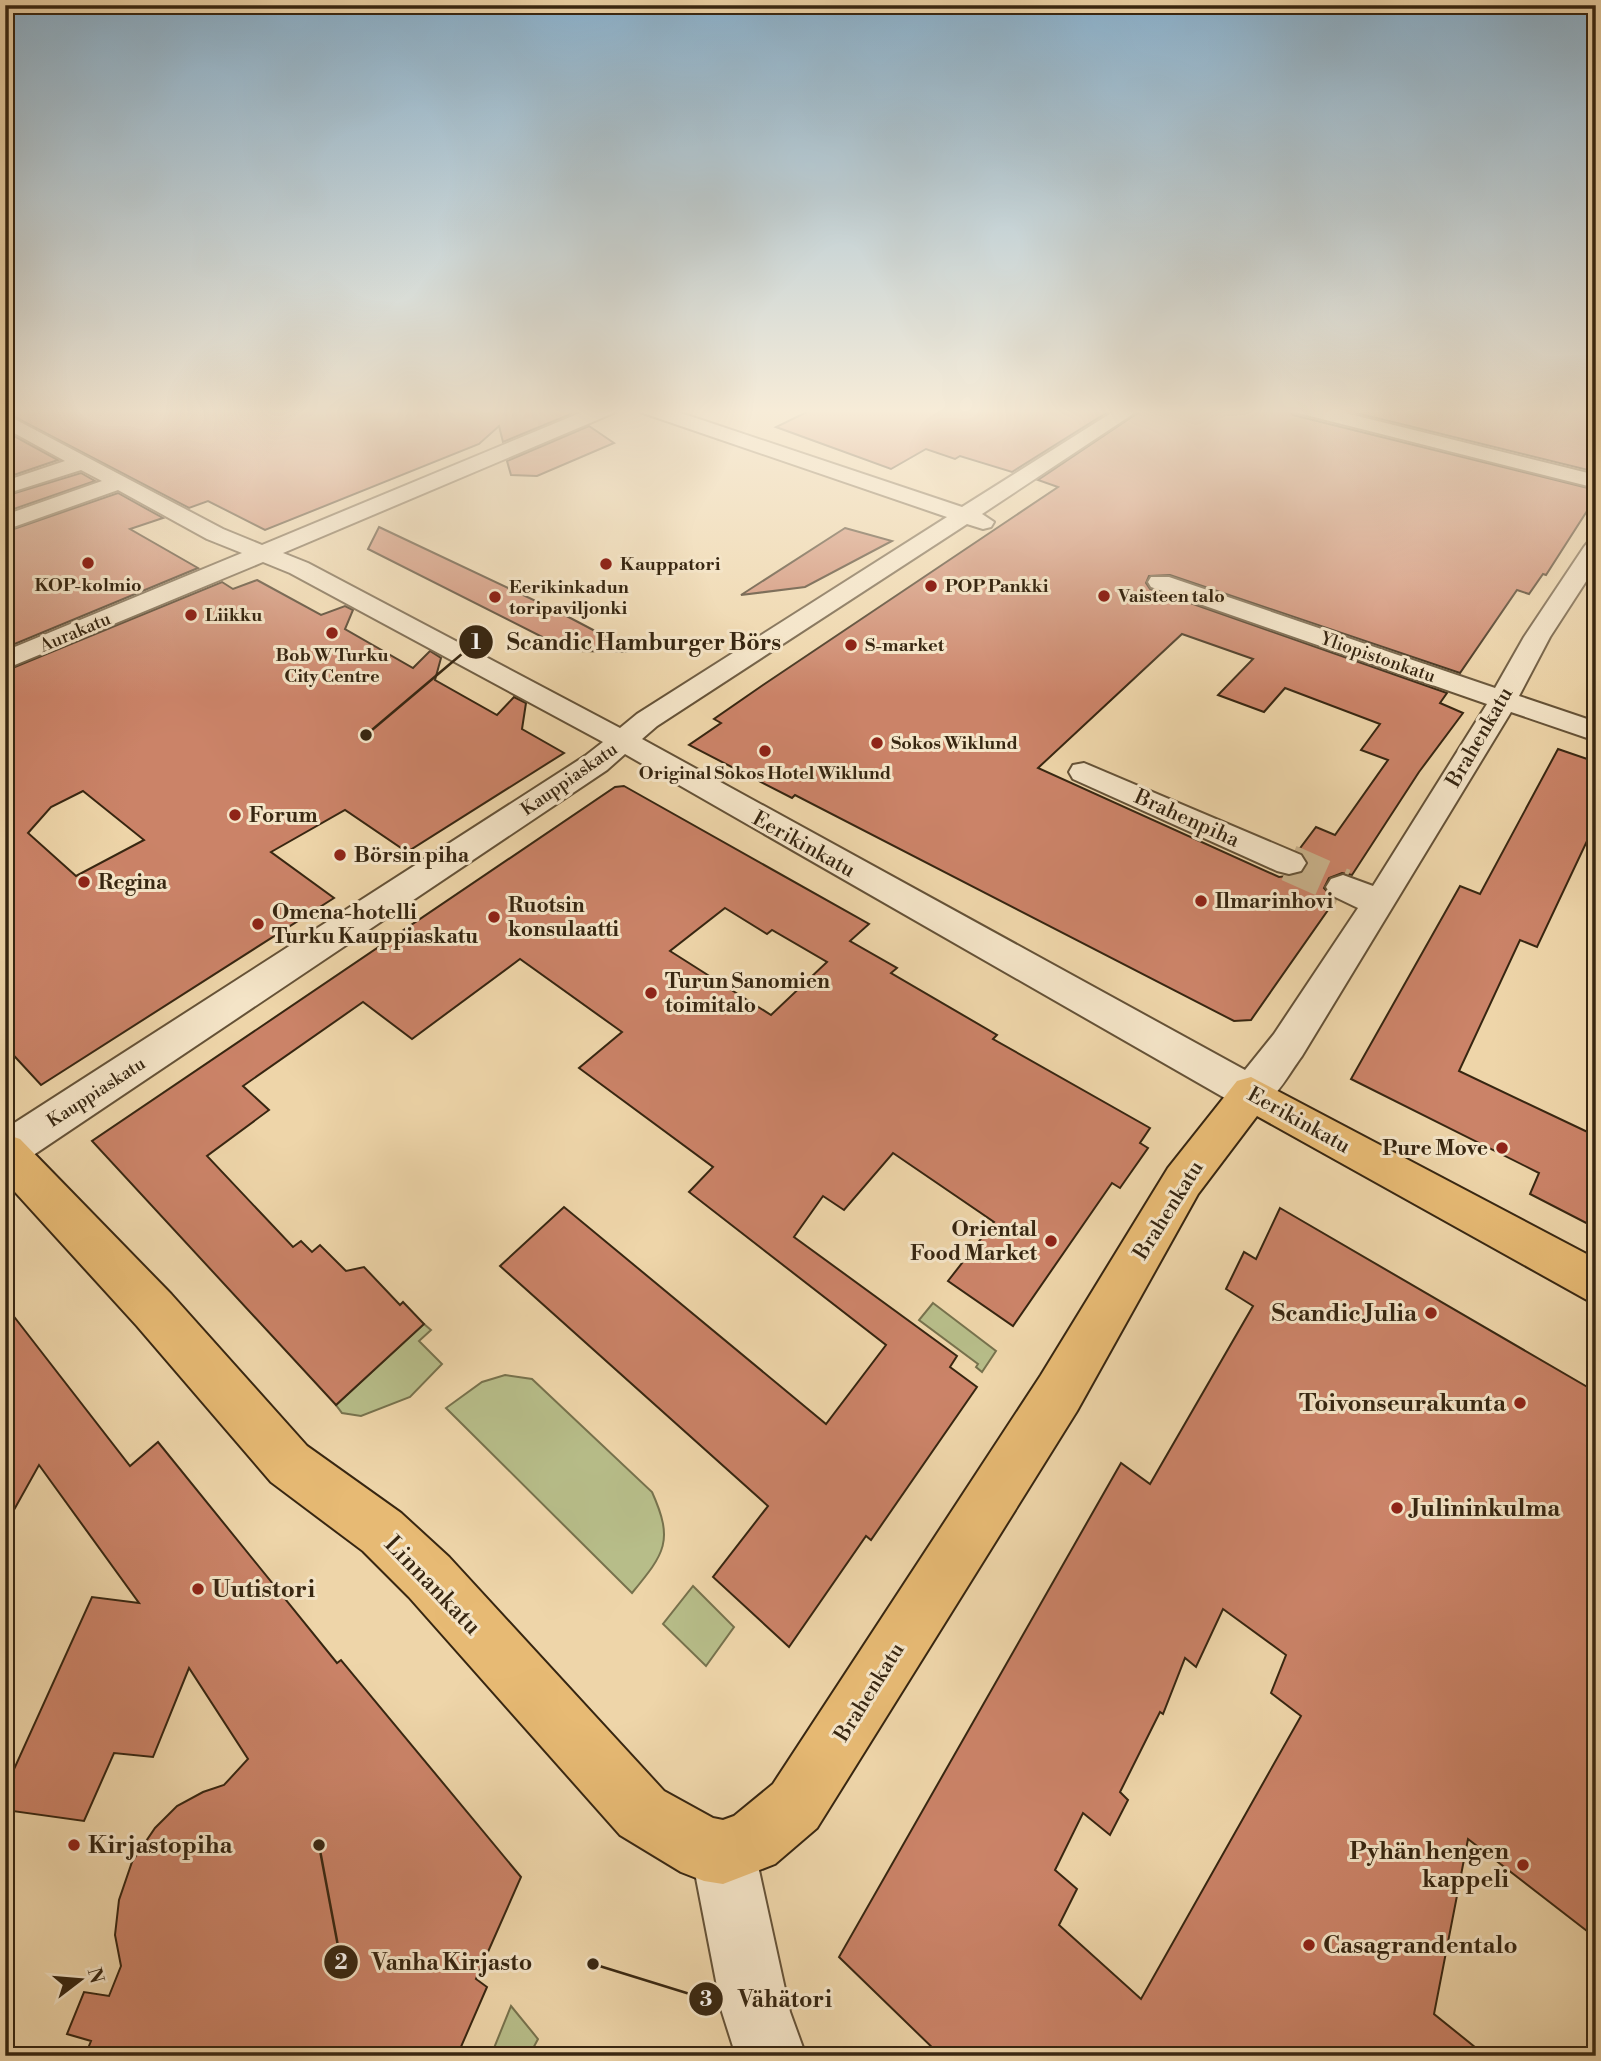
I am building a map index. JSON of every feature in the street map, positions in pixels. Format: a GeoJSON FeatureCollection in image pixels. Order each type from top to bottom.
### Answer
{"type":"FeatureCollection","features":[{"type":"Feature","properties":{"kind":"main road","name":"Eerikinkatu"},"geometry":{"type":"LineString","coordinates":[[1251,1093],[1596,1283]]}},
{"type":"Feature","properties":{"kind":"main road","name":"Brahenkatu"},"geometry":{"type":"LineString","coordinates":[[723,1852],[753,1842],[795,1806],[1059,1393],[1183,1181],[1251,1093]]}},
{"type":"Feature","properties":{"kind":"main road","name":"Linnankatu"},"geometry":{"type":"LineString","coordinates":[[5,1151],[154,1310],[289,1464],[382,1532],[429,1577],[642,1813],[704,1849],[723,1852]]}},
{"type":"Feature","properties":{"kind":"street"},"geometry":{"type":"LineString","coordinates":[[5,523],[58,504]]}},
{"type":"Feature","properties":{"kind":"street","name":"Eerikinkatu"},"geometry":{"type":"LineString","coordinates":[[161,504],[215,534],[299,568],[623,741],[1251,1093]]}},
{"type":"Feature","properties":{"kind":"street","name":"Aurakatu"},"geometry":{"type":"LineString","coordinates":[[5,661],[379,504]]}},
{"type":"Feature","properties":{"kind":"street"},"geometry":{"type":"LineString","coordinates":[[930,504],[974,519]]}},
{"type":"Feature","properties":{"kind":"street","name":"Kauppiaskatu"},"geometry":{"type":"LineString","coordinates":[[5,1151],[596,763],[647,720],[995,504]]}},
{"type":"Feature","properties":{"kind":"street","name":"Brahenkatu"},"geometry":{"type":"LineString","coordinates":[[1251,1093],[1288,1045],[1379,903],[1503,699],[1541,631],[1596,547]]}},
{"type":"Feature","properties":{"kind":"street","name":"Yliopistonkatu"},"geometry":{"type":"LineString","coordinates":[[1160,582],[1596,732]]}},
{"type":"Feature","properties":{"kind":"street","name":"Brahenpiha"},"geometry":{"type":"LineString","coordinates":[[1084,772],[1289,863]]}},
{"type":"Feature","properties":{"kind":"street"},"geometry":{"type":"LineString","coordinates":[[1343,887],[1379,903]]}},
{"type":"Feature","properties":{"kind":"street"},"geometry":{"type":"LineString","coordinates":[[723,1852],[756,2012],[771,2056]]}},
{"type":"Feature","properties":{"kind":"green space"},"geometry":{"type":"Polygon","coordinates":[[[933,1303],[996,1351],[982,1372],[976,1367],[978,1364],[919,1320],[933,1303]]]}},
{"type":"Feature","properties":{"kind":"green space"},"geometry":{"type":"Polygon","coordinates":[[[424,1324],[431,1330],[419,1341],[442,1364],[410,1397],[361,1416],[342,1413],[336,1405],[424,1324]]]}},
{"type":"Feature","properties":{"kind":"green space"},"geometry":{"type":"Polygon","coordinates":[[[505,1375],[532,1379],[652,1492],[663,1523],[663,1546],[652,1567],[632,1593],[446,1408],[482,1382],[505,1375]]]}},
{"type":"Feature","properties":{"kind":"green space"},"geometry":{"type":"Polygon","coordinates":[[[693,1586],[734,1627],[706,1666],[663,1624],[693,1586]]]}},
{"type":"Feature","properties":{"kind":"green space"},"geometry":{"type":"Polygon","coordinates":[[[511,2006],[538,2039],[529,2056],[502,2056],[494,2048],[511,2006]]]}},
{"type":"Feature","properties":{"kind":"building"},"geometry":{"type":"Polygon","coordinates":[[[5,504],[28,504],[5,512],[5,504]]]}},
{"type":"Feature","properties":{"kind":"building","name":"KOP-kolmio"},"geometry":{"type":"Polygon","coordinates":[[[86,504],[138,504],[163,518],[130,529],[198,568],[5,648],[5,532],[86,504]]]}},
{"type":"Feature","properties":{"kind":"building"},"geometry":{"type":"Polygon","coordinates":[[[182,504],[199,504],[189,508],[182,504]]]}},
{"type":"Feature","properties":{"kind":"building"},"geometry":{"type":"Polygon","coordinates":[[[214,504],[329,504],[265,530],[214,504]]]}},
{"type":"Feature","properties":{"kind":"building"},"geometry":{"type":"Polygon","coordinates":[[[1032,504],[1591,504],[1546,575],[1543,574],[1529,594],[1517,590],[1460,673],[1170,575],[1149,576],[1146,583],[1150,589],[1447,693],[1440,703],[1463,713],[1419,772],[1352,875],[1342,873],[1329,878],[1324,888],[1335,900],[1251,1020],[1234,1021],[795,795],[792,798],[689,745],[721,723],[714,719],[1032,504]],[[1182,634],[1038,768],[1279,877],[1302,874],[1308,862],[1298,851],[1316,827],[1335,835],[1388,760],[1361,750],[1380,724],[1285,688],[1264,712],[1218,695],[1253,659],[1182,634]]]}},
{"type":"Feature","properties":{"kind":"building","name":"Eerikinkadun toripaviljonki"},"geometry":{"type":"Polygon","coordinates":[[[379,527],[559,612],[635,652],[575,651],[562,647],[368,549],[379,527]]]}},
{"type":"Feature","properties":{"kind":"building"},"geometry":{"type":"Polygon","coordinates":[[[845,528],[892,541],[805,587],[741,595],[845,528]]]}},
{"type":"Feature","properties":{"kind":"building","name":"Forum"},"geometry":{"type":"Polygon","coordinates":[[[257,580],[321,615],[345,606],[353,610],[345,629],[413,668],[430,651],[441,658],[435,680],[497,715],[514,697],[526,703],[522,729],[564,753],[407,852],[345,810],[271,852],[334,898],[41,1085],[5,1046],[5,671],[222,582],[233,589],[257,580]],[[83,791],[51,807],[28,833],[76,876],[144,840],[83,791]]]}},
{"type":"Feature","properties":{"kind":"building"},"geometry":{"type":"Polygon","coordinates":[[[1558,749],[1596,762],[1596,822],[1537,947],[1520,940],[1459,1071],[1596,1136],[1596,1228],[1530,1194],[1539,1173],[1351,1079],[1460,886],[1480,894],[1558,749]]]}},
{"type":"Feature","properties":{"kind":"building"},"geometry":{"type":"Polygon","coordinates":[[[624,786],[869,924],[850,941],[897,968],[891,973],[997,1035],[993,1039],[1150,1128],[1140,1143],[1148,1148],[1120,1188],[1112,1183],[1013,1326],[948,1281],[994,1222],[893,1153],[844,1210],[823,1196],[794,1237],[957,1356],[950,1367],[977,1387],[871,1540],[866,1536],[789,1647],[713,1577],[768,1506],[500,1266],[564,1207],[826,1424],[886,1345],[689,1192],[713,1167],[579,1068],[622,1032],[520,959],[412,1039],[363,1002],[243,1086],[269,1110],[207,1156],[293,1247],[301,1241],[312,1252],[320,1245],[346,1271],[364,1267],[400,1305],[403,1302],[424,1324],[336,1405],[92,1141],[615,787],[624,786]],[[725,908],[670,951],[771,1015],[827,962],[772,930],[767,934],[725,908]]]}},
{"type":"Feature","properties":{"kind":"building"},"geometry":{"type":"Polygon","coordinates":[[[1280,1208],[1596,1392],[1596,1938],[1468,1839],[1434,2014],[1486,2056],[941,2056],[839,1957],[1121,1463],[1150,1484],[1253,1306],[1226,1289],[1244,1252],[1256,1259],[1280,1208]],[[1223,1609],[1196,1667],[1185,1658],[1163,1714],[1160,1712],[1120,1792],[1128,1800],[1110,1835],[1083,1813],[1055,1870],[1077,1889],[1059,1925],[1141,1999],[1301,1716],[1271,1693],[1286,1655],[1223,1609]]]}},
{"type":"Feature","properties":{"kind":"building"},"geometry":{"type":"Polygon","coordinates":[[[5,1305],[130,1466],[158,1442],[337,1663],[341,1660],[521,1877],[476,1979],[487,1987],[457,2056],[85,2056],[91,2041],[67,2034],[84,1992],[109,1996],[121,1966],[115,1935],[119,1900],[132,1862],[155,1828],[177,1806],[203,1792],[224,1785],[248,1759],[189,1668],[153,1757],[114,1753],[84,1821],[5,1810],[5,1789],[92,1597],[139,1603],[39,1465],[5,1526],[5,1305]]]}},
{"type":"Feature","properties":{"kind":"tunnel"},"geometry":{"type":"LineString","coordinates":[[1289,863],[1343,887]]}},
{"type":"Feature","properties":{"kind":"place","name":"KOP-kolmio"},"geometry":{"type":"Point","coordinates":[88,563]}},
{"type":"Feature","properties":{"kind":"place","name":"Kauppatori"},"geometry":{"type":"Point","coordinates":[606,564]}},
{"type":"Feature","properties":{"kind":"place","name":"POP Pankki"},"geometry":{"type":"Point","coordinates":[931,586]}},
{"type":"Feature","properties":{"kind":"place","name":"Vaisteen talo"},"geometry":{"type":"Point","coordinates":[1104,596]}},
{"type":"Feature","properties":{"kind":"place","name":"Eerikinkadun toripaviljonki"},"geometry":{"type":"Point","coordinates":[495,597]}},
{"type":"Feature","properties":{"kind":"place","name":"Liikku"},"geometry":{"type":"Point","coordinates":[191,615]}},
{"type":"Feature","properties":{"kind":"place","name":"Bob W Turku City Centre"},"geometry":{"type":"Point","coordinates":[332,633]}},
{"type":"Feature","properties":{"kind":"place","name":"S-market"},"geometry":{"type":"Point","coordinates":[851,645]}},
{"type":"Feature","properties":{"kind":"place","name":"Scandic Hamburger Börs"},"geometry":{"type":"Point","coordinates":[366,735]}},
{"type":"Feature","properties":{"kind":"place","name":"Sokos Wiklund"},"geometry":{"type":"Point","coordinates":[877,743]}},
{"type":"Feature","properties":{"kind":"place","name":"Original Sokos Hotel Wiklund"},"geometry":{"type":"Point","coordinates":[765,751]}},
{"type":"Feature","properties":{"kind":"place","name":"Forum"},"geometry":{"type":"Point","coordinates":[235,815]}},
{"type":"Feature","properties":{"kind":"place","name":"Börsin piha"},"geometry":{"type":"Point","coordinates":[340,855]}},
{"type":"Feature","properties":{"kind":"place","name":"Regina"},"geometry":{"type":"Point","coordinates":[84,882]}},
{"type":"Feature","properties":{"kind":"place","name":"Ilmarinhovi"},"geometry":{"type":"Point","coordinates":[1201,901]}},
{"type":"Feature","properties":{"kind":"place","name":"Ruotsin konsulaatti"},"geometry":{"type":"Point","coordinates":[494,917]}},
{"type":"Feature","properties":{"kind":"place","name":"Omena-hotelli Turku Kauppiaskatu"},"geometry":{"type":"Point","coordinates":[258,924]}},
{"type":"Feature","properties":{"kind":"place","name":"Turun Sanomien toimitalo"},"geometry":{"type":"Point","coordinates":[651,993]}},
{"type":"Feature","properties":{"kind":"place","name":"Pure Move"},"geometry":{"type":"Point","coordinates":[1502,1148]}},
{"type":"Feature","properties":{"kind":"place","name":"Oriental Food Market"},"geometry":{"type":"Point","coordinates":[1051,1241]}},
{"type":"Feature","properties":{"kind":"place","name":"Scandic Julia"},"geometry":{"type":"Point","coordinates":[1431,1313]}},
{"type":"Feature","properties":{"kind":"place","name":"Toivonseurakunta"},"geometry":{"type":"Point","coordinates":[1520,1403]}},
{"type":"Feature","properties":{"kind":"place","name":"Julininkulma"},"geometry":{"type":"Point","coordinates":[1397,1508]}},
{"type":"Feature","properties":{"kind":"place","name":"Uutistori"},"geometry":{"type":"Point","coordinates":[198,1589]}},
{"type":"Feature","properties":{"kind":"place","name":"Kirjastopiha"},"geometry":{"type":"Point","coordinates":[74,1845]}},
{"type":"Feature","properties":{"kind":"place","name":"Vanha Kirjasto"},"geometry":{"type":"Point","coordinates":[319,1845]}},
{"type":"Feature","properties":{"kind":"place","name":"Pyhän hengen kappeli"},"geometry":{"type":"Point","coordinates":[1523,1865]}},
{"type":"Feature","properties":{"kind":"place","name":"Casagrandentalo"},"geometry":{"type":"Point","coordinates":[1309,1945]}},
{"type":"Feature","properties":{"kind":"place","name":"Vähätori"},"geometry":{"type":"Point","coordinates":[593,1964]}}]}
